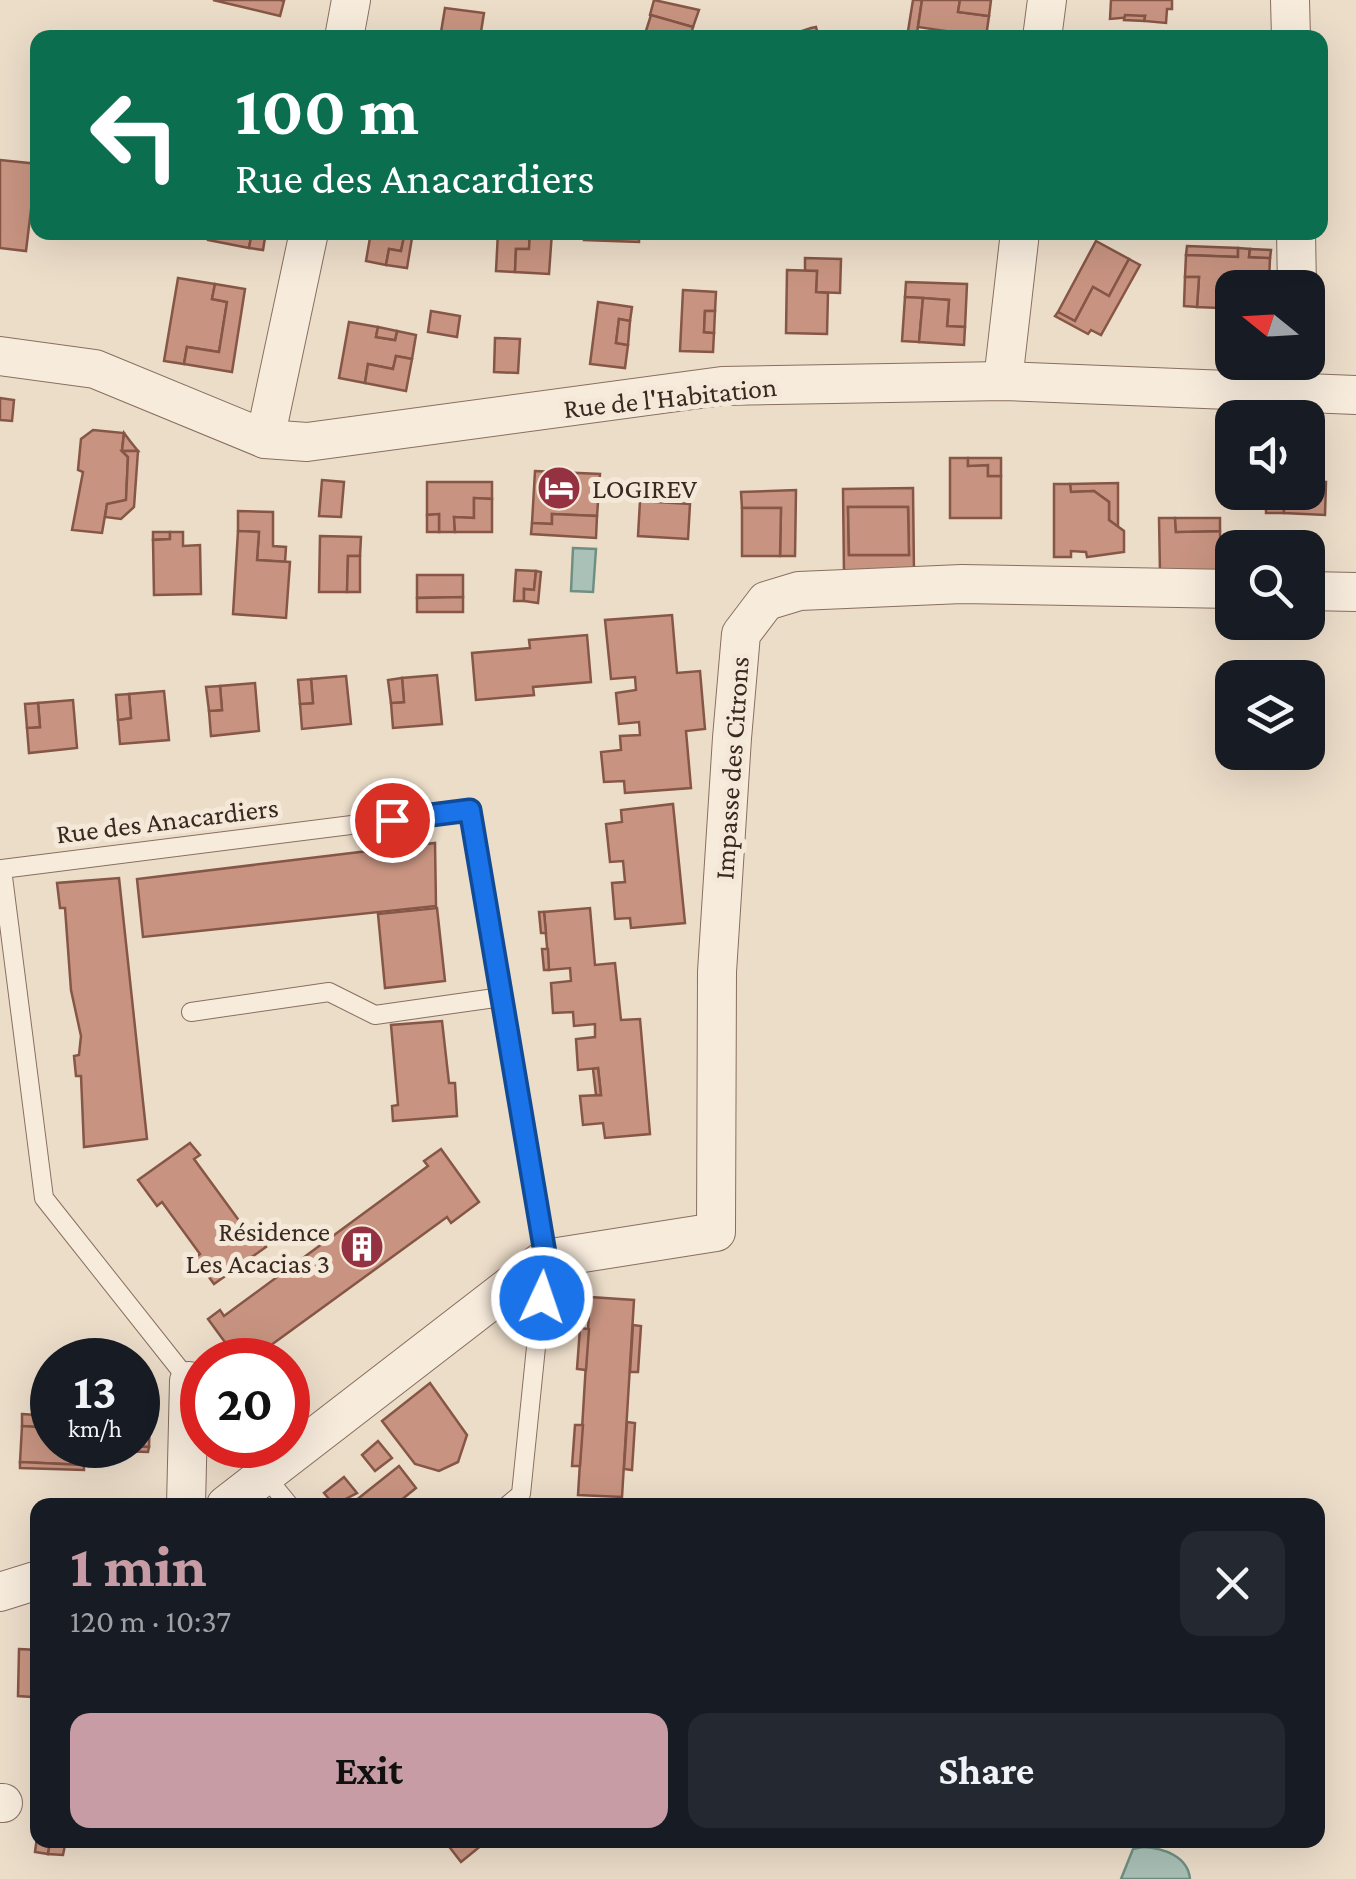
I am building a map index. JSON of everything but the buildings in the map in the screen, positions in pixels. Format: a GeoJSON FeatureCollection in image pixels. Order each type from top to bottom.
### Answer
{"type":"FeatureCollection","features":[{"type":"Feature","properties":{"kind":"street"},"geometry":{"type":"LineString","coordinates":[[345,30],[351,0]]}},
{"type":"Feature","properties":{"kind":"street"},"geometry":{"type":"LineString","coordinates":[[1043,30],[1046,0]]}},
{"type":"Feature","properties":{"kind":"street"},"geometry":{"type":"LineString","coordinates":[[1290,0],[1291,30]]}},
{"type":"Feature","properties":{"kind":"street"},"geometry":{"type":"LineString","coordinates":[[265,439],[307,240]]}},
{"type":"Feature","properties":{"kind":"street"},"geometry":{"type":"LineString","coordinates":[[1004,381],[1019,240]]}},
{"type":"Feature","properties":{"kind":"street"},"geometry":{"type":"LineString","coordinates":[[1296,240],[1297,270]]}},
{"type":"Feature","properties":{"kind":"street","name":"Rue de l'Habitation"},"geometry":{"type":"LineString","coordinates":[[0,356],[95,368],[265,439],[307,442],[722,386],[1215,377]]}},
{"type":"Feature","properties":{"kind":"street","name":"Rue de l'Habitation"},"geometry":{"type":"LineString","coordinates":[[1311,380],[1356,395]]}},
{"type":"Feature","properties":{"kind":"street","name":"Impasse des Citrons"},"geometry":{"type":"LineString","coordinates":[[546,1259],[716,1232],[717,972],[732,738],[741,634],[766,600],[800,590],[962,584],[1215,590]]}},
{"type":"Feature","properties":{"kind":"street"},"geometry":{"type":"LineString","coordinates":[[1325,591],[1356,592]]}},
{"type":"Feature","properties":{"kind":"street"},"geometry":{"type":"LineString","coordinates":[[252,1498],[278,1491],[546,1259]]}},
{"type":"Feature","properties":{"kind":"street"},"geometry":{"type":"LineString","coordinates":[[187,1498],[189,1468]]}},
{"type":"Feature","properties":{"kind":"street"},"geometry":{"type":"LineString","coordinates":[[0,1592],[30,1583]]}},
{"type":"Feature","properties":{"kind":"lane","name":"Rue des Anacardiers"},"geometry":{"type":"LineString","coordinates":[[180,1370],[44,1198],[1,860],[470,810],[546,1259],[521,1494],[516,1498]]}},
{"type":"Feature","properties":{"kind":"lane"},"geometry":{"type":"LineString","coordinates":[[191,1012],[329,992],[375,1015],[502,996]]}},
{"type":"Feature","properties":{"kind":"lane"},"geometry":{"type":"LineString","coordinates":[[259,1468],[278,1491]]}},
{"type":"Feature","properties":{"kind":"shaded area"},"geometry":{"type":"Polygon","coordinates":[[[573,548],[596,549],[593,592],[571,591],[573,548]]]}},
{"type":"Feature","properties":{"kind":"shaded area"},"geometry":{"type":"Polygon","coordinates":[[[1133,1849],[1158,1849],[1173,1855],[1185,1864],[1190,1879],[1121,1879],[1133,1849]]]}},
{"type":"Feature","properties":{"kind":"place","name":"LOGIREV"},"geometry":{"type":"Point","coordinates":[559,488]}},
{"type":"Feature","properties":{"kind":"place","name":"Résidence Les Acacias 3"},"geometry":{"type":"Point","coordinates":[362,1247]}},
{"type":"Feature","properties":{"kind":"route"},"geometry":{"type":"LineString","coordinates":[[392,820],[470,810],[546,1259],[542,1298]]}}]}
